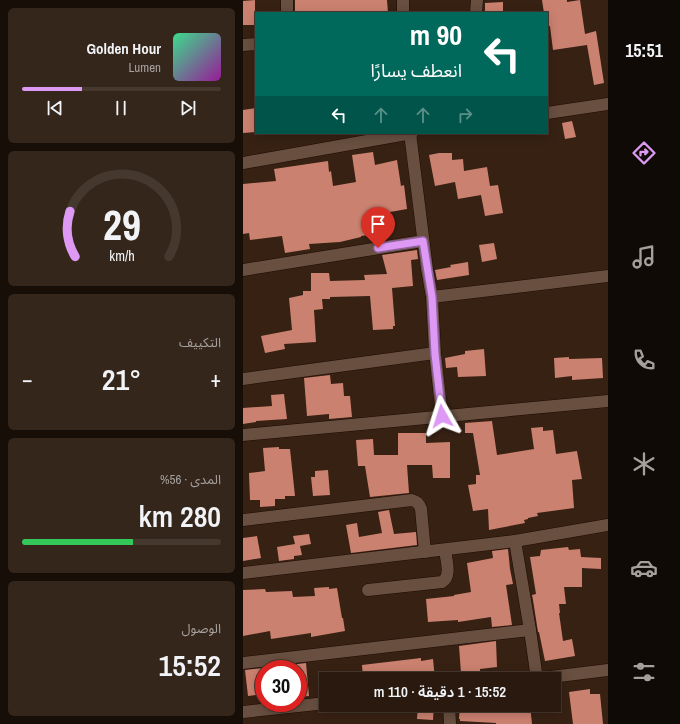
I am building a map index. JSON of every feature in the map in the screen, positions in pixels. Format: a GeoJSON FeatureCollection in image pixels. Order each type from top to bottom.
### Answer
{"type":"FeatureCollection","features":[{"type":"Feature","properties":{"kind":"street"},"geometry":{"type":"LineString","coordinates":[[287,0],[287,12]]}},
{"type":"Feature","properties":{"kind":"street"},"geometry":{"type":"LineString","coordinates":[[403,0],[403,12]]}},
{"type":"Feature","properties":{"kind":"street"},"geometry":{"type":"LineString","coordinates":[[476,12],[477,0]]}},
{"type":"Feature","properties":{"kind":"street"},"geometry":{"type":"LineString","coordinates":[[243,44],[255,44]]}},
{"type":"Feature","properties":{"kind":"street"},"geometry":{"type":"LineString","coordinates":[[548,113],[608,104]]}},
{"type":"Feature","properties":{"kind":"street"},"geometry":{"type":"LineString","coordinates":[[243,163],[404,134]]}},
{"type":"Feature","properties":{"kind":"street"},"geometry":{"type":"LineString","coordinates":[[410,134],[423,241],[432,297],[435,354],[442,416]]}},
{"type":"Feature","properties":{"kind":"street"},"geometry":{"type":"LineString","coordinates":[[243,270],[423,241]]}},
{"type":"Feature","properties":{"kind":"street"},"geometry":{"type":"LineString","coordinates":[[432,297],[608,276]]}},
{"type":"Feature","properties":{"kind":"street"},"geometry":{"type":"LineString","coordinates":[[243,379],[435,354]]}},
{"type":"Feature","properties":{"kind":"street"},"geometry":{"type":"LineString","coordinates":[[243,435],[608,401]]}},
{"type":"Feature","properties":{"kind":"street"},"geometry":{"type":"LineString","coordinates":[[243,520],[412,500],[417,502],[421,508],[425,552]]}},
{"type":"Feature","properties":{"kind":"street"},"geometry":{"type":"LineString","coordinates":[[243,574],[515,541],[608,525]]}},
{"type":"Feature","properties":{"kind":"street"},"geometry":{"type":"LineString","coordinates":[[515,541],[530,630],[535,672]]}},
{"type":"Feature","properties":{"kind":"street"},"geometry":{"type":"LineString","coordinates":[[367,590],[445,581],[448,576],[445,550]]}},
{"type":"Feature","properties":{"kind":"street"},"geometry":{"type":"LineString","coordinates":[[243,663],[530,630]]}},
{"type":"Feature","properties":{"kind":"street"},"geometry":{"type":"LineString","coordinates":[[561,676],[608,670]]}},
{"type":"Feature","properties":{"kind":"street"},"geometry":{"type":"LineString","coordinates":[[243,712],[319,704]]}},
{"type":"Feature","properties":{"kind":"street"},"geometry":{"type":"LineString","coordinates":[[449,712],[450,724]]}},
{"type":"Feature","properties":{"kind":"building"},"geometry":{"type":"Polygon","coordinates":[[[255,0],[255,25],[243,25],[243,1],[255,0]]]}},
{"type":"Feature","properties":{"kind":"building"},"geometry":{"type":"Polygon","coordinates":[[[295,0],[387,0],[388,12],[295,12],[295,0]]]}},
{"type":"Feature","properties":{"kind":"building"},"geometry":{"type":"Polygon","coordinates":[[[542,0],[567,0],[567,2],[580,0],[585,34],[596,31],[604,83],[594,85],[587,45],[553,50],[550,26],[548,26],[548,12],[544,12],[542,0]]]}},
{"type":"Feature","properties":{"kind":"building"},"geometry":{"type":"Polygon","coordinates":[[[503,2],[503,12],[485,12],[485,3],[503,2]]]}},
{"type":"Feature","properties":{"kind":"building"},"geometry":{"type":"Polygon","coordinates":[[[255,108],[255,132],[243,133],[243,110],[255,108]]]}},
{"type":"Feature","properties":{"kind":"building"},"geometry":{"type":"Polygon","coordinates":[[[572,121],[576,137],[565,139],[562,123],[572,121]]]}},
{"type":"Feature","properties":{"kind":"building"},"geometry":{"type":"Polygon","coordinates":[[[373,152],[375,165],[397,160],[401,186],[404,185],[407,209],[390,212],[392,232],[361,236],[340,242],[309,244],[310,249],[285,253],[282,236],[250,240],[249,233],[243,234],[243,184],[276,181],[274,169],[328,161],[333,186],[356,182],[352,155],[373,152]]]}},
{"type":"Feature","properties":{"kind":"building"},"geometry":{"type":"Polygon","coordinates":[[[452,153],[452,160],[463,159],[464,171],[487,167],[490,186],[498,185],[503,213],[485,216],[481,195],[458,199],[455,182],[435,186],[429,155],[452,153]]]}},
{"type":"Feature","properties":{"kind":"building"},"geometry":{"type":"Polygon","coordinates":[[[494,243],[497,259],[482,262],[479,245],[494,243]]]}},
{"type":"Feature","properties":{"kind":"building"},"geometry":{"type":"Polygon","coordinates":[[[417,250],[418,259],[411,260],[413,286],[392,288],[395,326],[393,326],[393,329],[373,330],[370,296],[330,297],[330,299],[322,299],[323,309],[314,310],[316,342],[284,344],[285,349],[265,353],[261,336],[292,330],[289,298],[303,295],[303,291],[311,291],[311,273],[329,273],[330,281],[365,280],[364,275],[387,274],[382,255],[417,250]]]}},
{"type":"Feature","properties":{"kind":"building"},"geometry":{"type":"Polygon","coordinates":[[[468,262],[469,275],[437,280],[435,270],[451,267],[450,265],[468,262]]]}},
{"type":"Feature","properties":{"kind":"building"},"geometry":{"type":"Polygon","coordinates":[[[484,349],[486,376],[458,377],[457,367],[446,368],[445,358],[465,354],[465,351],[484,349]]]}},
{"type":"Feature","properties":{"kind":"building"},"geometry":{"type":"Polygon","coordinates":[[[569,357],[569,359],[602,358],[603,378],[572,380],[572,376],[555,378],[554,358],[569,357]]]}},
{"type":"Feature","properties":{"kind":"building"},"geometry":{"type":"Polygon","coordinates":[[[330,375],[331,384],[343,383],[344,396],[350,396],[352,417],[329,419],[329,414],[307,416],[304,378],[330,375]]]}},
{"type":"Feature","properties":{"kind":"building"},"geometry":{"type":"Polygon","coordinates":[[[284,394],[287,419],[256,421],[243,424],[243,408],[272,406],[271,395],[284,394]]]}},
{"type":"Feature","properties":{"kind":"building"},"geometry":{"type":"Polygon","coordinates":[[[492,421],[497,455],[534,449],[531,428],[543,427],[543,431],[553,430],[556,454],[577,451],[582,479],[572,480],[574,508],[537,513],[538,516],[524,520],[525,523],[489,530],[488,509],[473,511],[468,485],[476,484],[476,475],[480,475],[473,433],[465,433],[465,423],[492,421]]]}},
{"type":"Feature","properties":{"kind":"building"},"geometry":{"type":"Polygon","coordinates":[[[398,433],[426,433],[426,443],[450,442],[450,478],[433,478],[432,465],[407,465],[409,493],[370,497],[365,466],[358,466],[356,440],[373,439],[374,455],[398,455],[398,433]]]}},
{"type":"Feature","properties":{"kind":"building"},"geometry":{"type":"Polygon","coordinates":[[[279,447],[279,449],[290,449],[295,496],[285,496],[285,499],[275,499],[275,506],[260,507],[260,500],[250,500],[249,473],[265,471],[263,448],[279,447]]]}},
{"type":"Feature","properties":{"kind":"building"},"geometry":{"type":"Polygon","coordinates":[[[328,470],[330,495],[313,496],[311,477],[315,477],[315,471],[328,470]]]}},
{"type":"Feature","properties":{"kind":"building"},"geometry":{"type":"Polygon","coordinates":[[[389,510],[394,534],[416,532],[417,545],[351,553],[346,525],[357,523],[359,537],[382,533],[378,512],[389,510]]]}},
{"type":"Feature","properties":{"kind":"building"},"geometry":{"type":"Polygon","coordinates":[[[309,534],[311,544],[300,546],[302,555],[294,556],[294,559],[279,561],[277,547],[295,544],[293,536],[309,534]]]}},
{"type":"Feature","properties":{"kind":"building"},"geometry":{"type":"Polygon","coordinates":[[[257,536],[261,558],[243,561],[243,538],[257,536]]]}},
{"type":"Feature","properties":{"kind":"building"},"geometry":{"type":"Polygon","coordinates":[[[568,547],[569,550],[580,549],[581,557],[601,558],[601,569],[582,568],[582,587],[564,587],[566,604],[559,604],[563,641],[572,639],[575,656],[545,661],[538,632],[532,595],[536,594],[530,557],[540,556],[541,550],[568,547]]]}},
{"type":"Feature","properties":{"kind":"building"},"geometry":{"type":"Polygon","coordinates":[[[508,549],[513,584],[506,585],[512,625],[492,627],[491,617],[458,622],[458,620],[428,622],[426,599],[454,596],[471,592],[467,563],[493,558],[492,551],[508,549]]]}},
{"type":"Feature","properties":{"kind":"building"},"geometry":{"type":"Polygon","coordinates":[[[329,587],[329,589],[337,588],[345,631],[311,637],[311,633],[271,639],[270,631],[243,636],[243,590],[265,589],[266,592],[292,591],[293,597],[315,596],[314,588],[329,587]]]}},
{"type":"Feature","properties":{"kind":"building"},"geometry":{"type":"Polygon","coordinates":[[[496,641],[497,667],[480,669],[480,672],[461,672],[459,646],[496,641]]]}},
{"type":"Feature","properties":{"kind":"building"},"geometry":{"type":"Polygon","coordinates":[[[421,658],[421,661],[433,659],[434,672],[362,672],[362,665],[421,658]]]}},
{"type":"Feature","properties":{"kind":"building"},"geometry":{"type":"Polygon","coordinates":[[[255,669],[255,695],[248,696],[245,670],[255,669]]]}},
{"type":"Feature","properties":{"kind":"building"},"geometry":{"type":"Polygon","coordinates":[[[307,674],[309,696],[307,696],[307,674]]]}},
{"type":"Feature","properties":{"kind":"building"},"geometry":{"type":"Polygon","coordinates":[[[590,689],[590,694],[600,694],[603,724],[573,724],[569,692],[590,689]]]}},
{"type":"Feature","properties":{"kind":"building"},"geometry":{"type":"Polygon","coordinates":[[[418,712],[434,712],[433,720],[417,719],[418,712]]]}},
{"type":"Feature","properties":{"kind":"building"},"geometry":{"type":"Polygon","coordinates":[[[460,712],[531,712],[532,724],[496,724],[460,721],[460,712]]]}},
{"type":"Feature","properties":{"kind":"route"},"geometry":{"type":"LineString","coordinates":[[378,248],[423,241],[432,297],[435,354],[442,416]]}}]}
